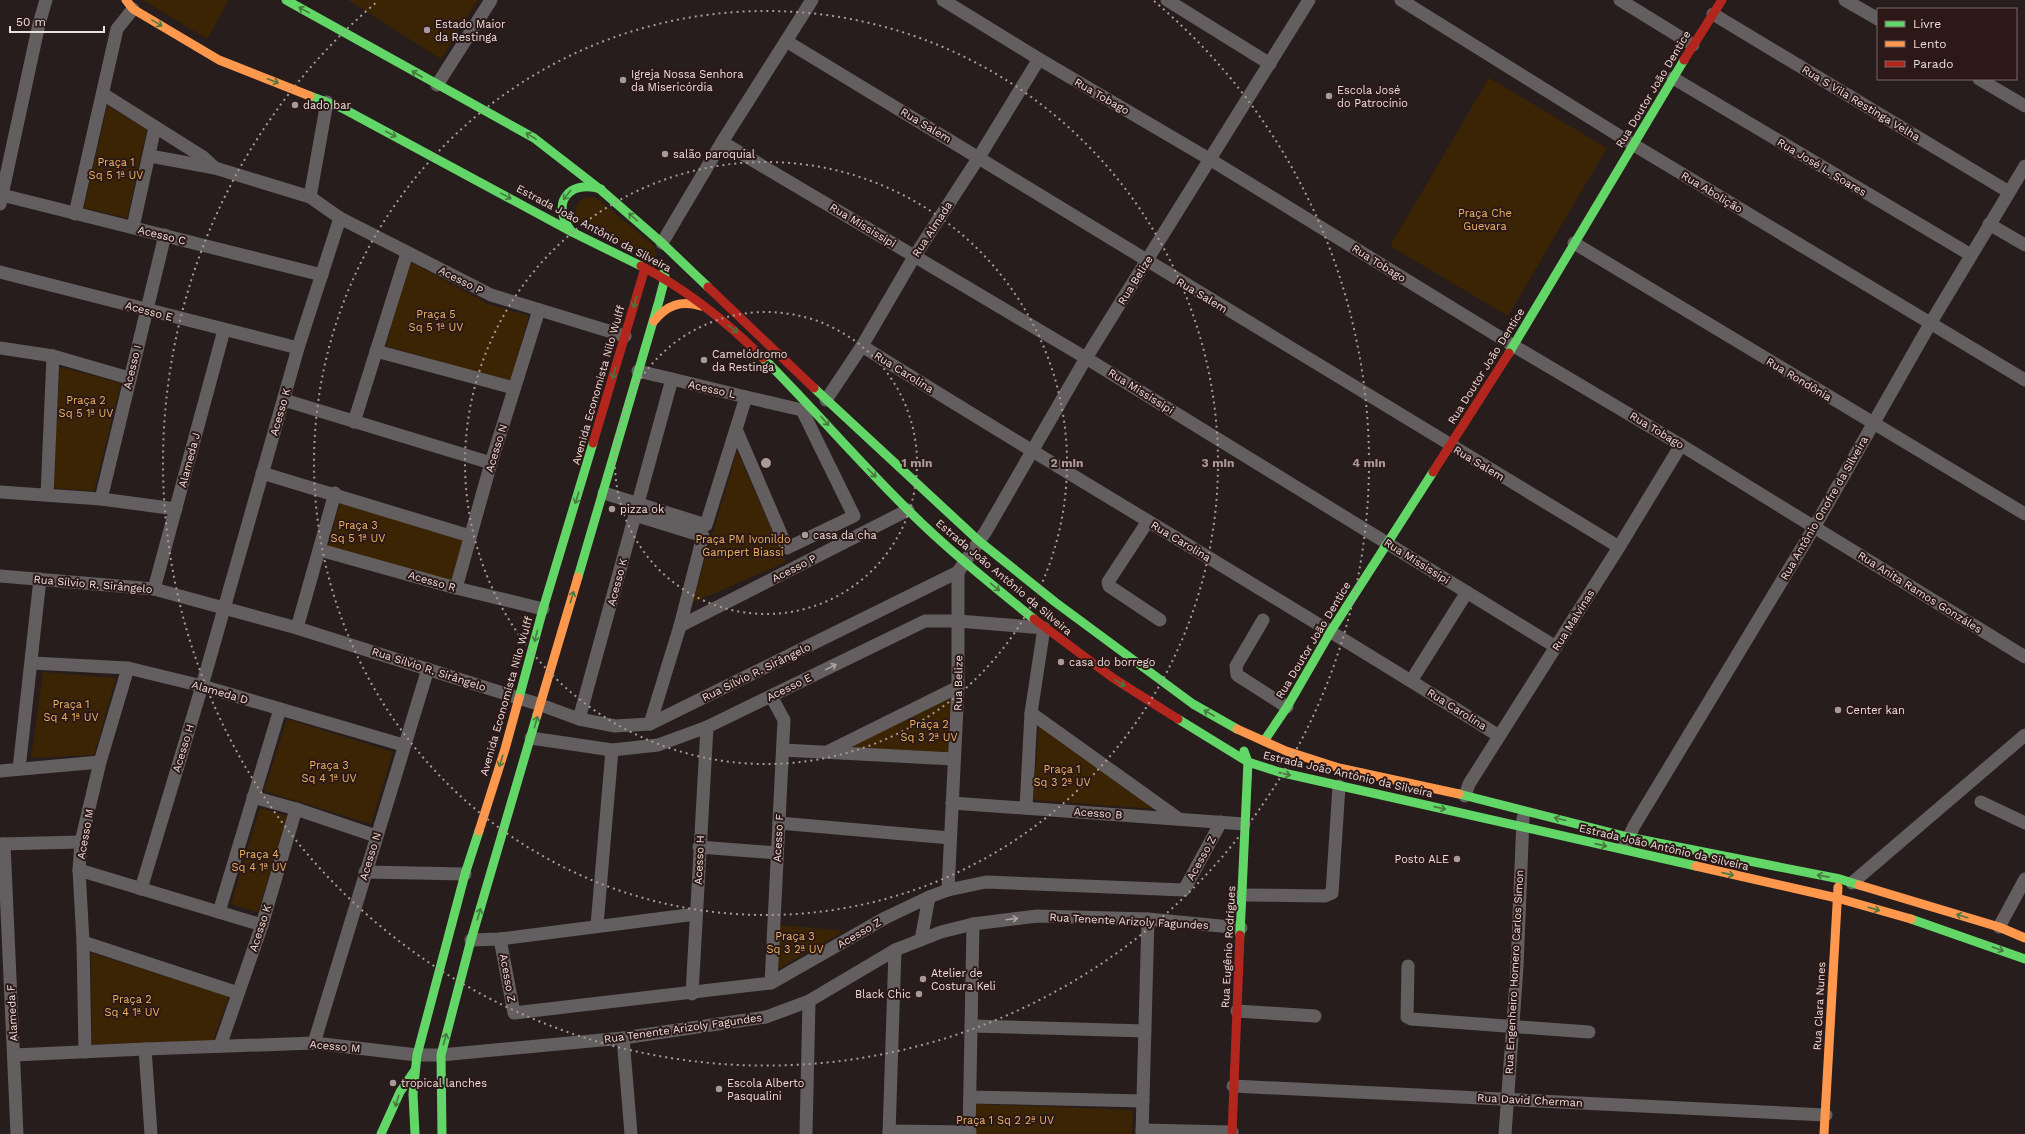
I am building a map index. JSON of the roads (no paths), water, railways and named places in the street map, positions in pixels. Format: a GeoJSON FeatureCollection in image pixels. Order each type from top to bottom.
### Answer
{"type":"FeatureCollection","features":[{"type":"Feature","properties":{"kind":"main road","name":"Estrada João Antônio da Silveira"},"geometry":{"type":"LineString","coordinates":[[286,0],[436,85],[534,138],[602,190],[662,244],[826,400],[979,541],[1055,602],[1193,704],[1228,725],[1286,751],[1339,768],[1486,800],[1628,837],[1840,879],[1999,927],[2025,938]]}},
{"type":"Feature","properties":{"kind":"main road","name":"Rua Doutor João Dentice"},"geometry":{"type":"LineString","coordinates":[[1264,741],[1287,707],[1331,631],[1514,346],[1673,78],[1722,0]]}},
{"type":"Feature","properties":{"kind":"main road","name":"Estrada João Antônio da Silveira"},"geometry":{"type":"LineString","coordinates":[[130,5],[219,60],[342,108],[572,232],[665,278],[701,307],[735,330],[805,406],[845,445],[962,567],[979,574],[1044,628],[1113,678],[1248,762],[1279,772],[1339,786],[1837,898],[1930,924],[2025,959]]}},
{"type":"Feature","properties":{"kind":"main road"},"geometry":{"type":"LineString","coordinates":[[572,232],[566,227],[561,212],[565,196],[578,186],[594,186],[602,190]]}},
{"type":"Feature","properties":{"kind":"main road"},"geometry":{"type":"LineString","coordinates":[[437,1134],[442,1134],[441,1055],[471,940],[604,493],[665,278],[662,244]]}},
{"type":"Feature","properties":{"kind":"main road","name":"Avenida Economista Nilo Wulff"},"geometry":{"type":"LineString","coordinates":[[415,1134],[413,1094],[417,1055],[465,874],[519,698],[543,609],[645,268]]}},
{"type":"Feature","properties":{"kind":"main road"},"geometry":{"type":"LineString","coordinates":[[653,322],[660,313],[674,304],[691,303],[701,307]]}},
{"type":"Feature","properties":{"kind":"main road"},"geometry":{"type":"LineString","coordinates":[[979,574],[981,566],[986,565]]}},
{"type":"Feature","properties":{"kind":"main road"},"geometry":{"type":"LineString","coordinates":[[1010,578],[1026,590],[1055,602]]}},
{"type":"Feature","properties":{"kind":"main road"},"geometry":{"type":"LineString","coordinates":[[1228,725],[1243,745],[1248,762]]}},
{"type":"Feature","properties":{"kind":"main road","name":"Rua Eugênio Rodrigues"},"geometry":{"type":"LineString","coordinates":[[1232,1133],[1244,824],[1248,762]]}},
{"type":"Feature","properties":{"kind":"main road"},"geometry":{"type":"LineString","coordinates":[[1425,805],[1427,788]]}},
{"type":"Feature","properties":{"kind":"main road"},"geometry":{"type":"LineString","coordinates":[[1484,818],[1486,800]]}},
{"type":"Feature","properties":{"kind":"main road","name":"Rua Clara Nunes"},"geometry":{"type":"LineString","coordinates":[[1824,1134],[1837,898],[1840,879]]}},
{"type":"Feature","properties":{"kind":"main road"},"geometry":{"type":"LineString","coordinates":[[381,1134],[392,1115],[400,1092],[407,1079],[416,1069]]}},
{"type":"Feature","properties":{"kind":"street"},"geometry":{"type":"LineString","coordinates":[[1,200],[39,24],[46,0]]}},
{"type":"Feature","properties":{"kind":"street"},"geometry":{"type":"LineString","coordinates":[[436,85],[491,0]]}},
{"type":"Feature","properties":{"kind":"street"},"geometry":{"type":"LineString","coordinates":[[662,244],[722,142],[812,0]]}},
{"type":"Feature","properties":{"kind":"street","name":"Rua Tobago"},"geometry":{"type":"LineString","coordinates":[[944,0],[1039,59],[1211,160],[1514,346],[1815,526]]}},
{"type":"Feature","properties":{"kind":"street"},"geometry":{"type":"LineString","coordinates":[[1167,0],[1270,64]]}},
{"type":"Feature","properties":{"kind":"street","name":"Rua Belize"},"geometry":{"type":"LineString","coordinates":[[948,890],[958,687],[958,621],[962,567],[1032,452],[1086,358],[1211,160],[1309,0]]}},
{"type":"Feature","properties":{"kind":"street","name":"Rua Abolição"},"geometry":{"type":"LineString","coordinates":[[1401,0],[1634,145],[2025,380]]}},
{"type":"Feature","properties":{"kind":"street"},"geometry":{"type":"LineString","coordinates":[[1620,0],[1693,45]]}},
{"type":"Feature","properties":{"kind":"street"},"geometry":{"type":"LineString","coordinates":[[1845,0],[1877,18]]}},
{"type":"Feature","properties":{"kind":"street"},"geometry":{"type":"LineString","coordinates":[[75,214],[117,29],[130,5]]}},
{"type":"Feature","properties":{"kind":"street","name":"Rua S Vila Restinga Velha"},"geometry":{"type":"LineString","coordinates":[[1713,14],[2009,192]]}},
{"type":"Feature","properties":{"kind":"street","name":"Rua Salem"},"geometry":{"type":"LineString","coordinates":[[786,41],[979,157],[1450,446],[1620,547]]}},
{"type":"Feature","properties":{"kind":"street","name":"Rua Almada"},"geometry":{"type":"LineString","coordinates":[[826,400],[862,346],[914,257],[979,157],[1039,59]]}},
{"type":"Feature","properties":{"kind":"street","name":"Rua José L. Soares"},"geometry":{"type":"LineString","coordinates":[[1673,78],[1971,255]]}},
{"type":"Feature","properties":{"kind":"street"},"geometry":{"type":"LineString","coordinates":[[1981,80],[2025,106]]}},
{"type":"Feature","properties":{"kind":"street"},"geometry":{"type":"LineString","coordinates":[[103,94],[203,157],[215,168]]}},
{"type":"Feature","properties":{"kind":"street"},"geometry":{"type":"LineString","coordinates":[[310,197],[327,102]]}},
{"type":"Feature","properties":{"kind":"street"},"geometry":{"type":"LineString","coordinates":[[134,227],[155,127]]}},
{"type":"Feature","properties":{"kind":"street","name":"Rua Mississipi"},"geometry":{"type":"LineString","coordinates":[[722,142],[1086,358],[1556,647]]}},
{"type":"Feature","properties":{"kind":"street","name":"Acesso P"},"geometry":{"type":"LineString","coordinates":[[150,156],[215,168],[310,197],[340,218],[492,295],[625,336]]}},
{"type":"Feature","properties":{"kind":"street","name":"Rua Antônio Onofre da Silveira"},"geometry":{"type":"LineString","coordinates":[[1622,850],[1628,837],[1815,526],[1930,324],[2025,166]]}},
{"type":"Feature","properties":{"kind":"street","name":"Acesso C"},"geometry":{"type":"LineString","coordinates":[[1,200],[134,227],[322,275]]}},
{"type":"Feature","properties":{"kind":"street","name":"Acesso K"},"geometry":{"type":"LineString","coordinates":[[224,607],[298,348],[340,218]]}},
{"type":"Feature","properties":{"kind":"street"},"geometry":{"type":"LineString","coordinates":[[1989,224],[2025,245]]}},
{"type":"Feature","properties":{"kind":"street","name":"Acesso I"},"geometry":{"type":"LineString","coordinates":[[101,499],[165,236]]}},
{"type":"Feature","properties":{"kind":"street","name":"Rua Rondônia"},"geometry":{"type":"LineString","coordinates":[[1574,243],[2025,514]]}},
{"type":"Feature","properties":{"kind":"street"},"geometry":{"type":"LineString","coordinates":[[354,422],[407,252]]}},
{"type":"Feature","properties":{"kind":"street","name":"Acesso E"},"geometry":{"type":"LineString","coordinates":[[0,272],[298,348]]}},
{"type":"Feature","properties":{"kind":"street","name":"Acesso N"},"geometry":{"type":"LineString","coordinates":[[456,588],[491,463],[539,310]]}},
{"type":"Feature","properties":{"kind":"street","name":"Alameda J"},"geometry":{"type":"LineString","coordinates":[[154,588],[224,330]]}},
{"type":"Feature","properties":{"kind":"street","name":"Rua Carolina"},"geometry":{"type":"LineString","coordinates":[[862,346],[1032,452],[1331,631],[1499,736]]}},
{"type":"Feature","properties":{"kind":"street"},"geometry":{"type":"LineString","coordinates":[[0,348],[53,356],[130,378]]}},
{"type":"Feature","properties":{"kind":"street"},"geometry":{"type":"LineString","coordinates":[[376,351],[514,388]]}},
{"type":"Feature","properties":{"kind":"street"},"geometry":{"type":"LineString","coordinates":[[47,495],[53,356]]}},
{"type":"Feature","properties":{"kind":"street","name":"Acesso L"},"geometry":{"type":"LineString","coordinates":[[638,371],[746,396],[705,531]]}},
{"type":"Feature","properties":{"kind":"street"},"geometry":{"type":"LineString","coordinates":[[638,503],[672,379]]}},
{"type":"Feature","properties":{"kind":"street"},"geometry":{"type":"LineString","coordinates":[[736,429],[787,548],[854,516],[805,406],[746,396]]}},
{"type":"Feature","properties":{"kind":"street"},"geometry":{"type":"LineString","coordinates":[[284,400],[491,463]]}},
{"type":"Feature","properties":{"kind":"street","name":"Rua Malvinas"},"geometry":{"type":"LineString","coordinates":[[1465,796],[1469,784],[1620,547],[1681,445]]}},
{"type":"Feature","properties":{"kind":"street"},"geometry":{"type":"LineString","coordinates":[[262,473],[335,493],[470,536]]}},
{"type":"Feature","properties":{"kind":"street"},"geometry":{"type":"LineString","coordinates":[[0,492],[101,499],[176,509]]}},
{"type":"Feature","properties":{"kind":"street"},"geometry":{"type":"LineString","coordinates":[[297,628],[335,493]]}},
{"type":"Feature","properties":{"kind":"street"},"geometry":{"type":"LineString","coordinates":[[604,493],[638,503],[705,531],[680,626],[650,724]]}},
{"type":"Feature","properties":{"kind":"street","name":"Acesso P"},"geometry":{"type":"LineString","coordinates":[[680,626],[908,510]]}},
{"type":"Feature","properties":{"kind":"street","name":"Acesso K"},"geometry":{"type":"LineString","coordinates":[[579,719],[635,515],[705,531]]}},
{"type":"Feature","properties":{"kind":"street"},"geometry":{"type":"LineString","coordinates":[[1148,521],[1108,582],[1109,586],[1160,620]]}},
{"type":"Feature","properties":{"kind":"street","name":"Rua Anita Ramos Gonzáles"},"geometry":{"type":"LineString","coordinates":[[1815,526],[2025,657]]}},
{"type":"Feature","properties":{"kind":"street","name":"Acesso R"},"geometry":{"type":"LineString","coordinates":[[320,550],[456,588],[543,609]]}},
{"type":"Feature","properties":{"kind":"street","name":"Rua Sílvio R. Sirângelo"},"geometry":{"type":"LineString","coordinates":[[0,576],[154,588],[297,628],[541,705],[579,719],[615,726],[650,724],[962,567]]}},
{"type":"Feature","properties":{"kind":"street"},"geometry":{"type":"LineString","coordinates":[[19,769],[32,664],[40,579]]}},
{"type":"Feature","properties":{"kind":"street"},"geometry":{"type":"LineString","coordinates":[[1411,680],[1467,592]]}},
{"type":"Feature","properties":{"kind":"street","name":"Acesso H"},"geometry":{"type":"LineString","coordinates":[[141,889],[202,686],[224,607]]}},
{"type":"Feature","properties":{"kind":"street"},"geometry":{"type":"LineString","coordinates":[[1263,620],[1235,670],[1237,675],[1287,707]]}},
{"type":"Feature","properties":{"kind":"street","name":"Acesso E"},"geometry":{"type":"LineString","coordinates":[[531,738],[612,750],[658,745],[707,727],[925,621],[958,621],[1044,628]]}},
{"type":"Feature","properties":{"kind":"street"},"geometry":{"type":"LineString","coordinates":[[1026,808],[1031,713],[1044,628]]}},
{"type":"Feature","properties":{"kind":"street","name":"Alameda D"},"geometry":{"type":"LineString","coordinates":[[32,664],[128,668],[202,686],[403,745]]}},
{"type":"Feature","properties":{"kind":"street","name":"Acesso M"},"geometry":{"type":"LineString","coordinates":[[85,1052],[83,942],[79,870],[81,842],[100,762],[128,668]]}},
{"type":"Feature","properties":{"kind":"street","name":"Acesso N"},"geometry":{"type":"LineString","coordinates":[[314,1043],[403,745],[428,669]]}},
{"type":"Feature","properties":{"kind":"street"},"geometry":{"type":"LineString","coordinates":[[828,752],[958,687]]}},
{"type":"Feature","properties":{"kind":"street","name":"Acesso F"},"geometry":{"type":"LineString","coordinates":[[771,696],[784,720],[771,983]]}},
{"type":"Feature","properties":{"kind":"street"},"geometry":{"type":"LineString","coordinates":[[218,912],[280,709]]}},
{"type":"Feature","properties":{"kind":"street"},"geometry":{"type":"LineString","coordinates":[[1031,713],[1180,819]]}},
{"type":"Feature","properties":{"kind":"street","name":"Acesso H"},"geometry":{"type":"LineString","coordinates":[[692,994],[707,727]]}},
{"type":"Feature","properties":{"kind":"street"},"geometry":{"type":"LineString","coordinates":[[1852,883],[2025,735]]}},
{"type":"Feature","properties":{"kind":"street"},"geometry":{"type":"LineString","coordinates":[[597,926],[612,750]]}},
{"type":"Feature","properties":{"kind":"street"},"geometry":{"type":"LineString","coordinates":[[782,750],[954,759]]}},
{"type":"Feature","properties":{"kind":"street"},"geometry":{"type":"LineString","coordinates":[[0,771],[100,762]]}},
{"type":"Feature","properties":{"kind":"street"},"geometry":{"type":"LineString","coordinates":[[1242,895],[1325,896],[1332,893],[1339,786]]}},
{"type":"Feature","properties":{"kind":"street"},"geometry":{"type":"LineString","coordinates":[[253,797],[296,809],[376,836]]}},
{"type":"Feature","properties":{"kind":"street"},"geometry":{"type":"LineString","coordinates":[[1981,802],[2025,823]]}},
{"type":"Feature","properties":{"kind":"street","name":"Acesso B"},"geometry":{"type":"LineString","coordinates":[[952,804],[1244,824]]}},
{"type":"Feature","properties":{"kind":"street","name":"Acesso K"},"geometry":{"type":"LineString","coordinates":[[220,1046],[262,925],[296,809]]}},
{"type":"Feature","properties":{"kind":"street","name":"Rua Engenheiro Homero Carlos Simon"},"geometry":{"type":"LineString","coordinates":[[1505,1134],[1523,810]]}},
{"type":"Feature","properties":{"kind":"street","name":"Acesso Z"},"geometry":{"type":"LineString","coordinates":[[500,938],[514,1014],[692,994],[771,983],[885,918],[929,897],[948,890],[986,882],[1184,890],[1221,822]]}},
{"type":"Feature","properties":{"kind":"street"},"geometry":{"type":"LineString","coordinates":[[779,823],[950,838]]}},
{"type":"Feature","properties":{"kind":"street"},"geometry":{"type":"LineString","coordinates":[[2,844],[81,842]]}},
{"type":"Feature","properties":{"kind":"street","name":"Alameda F"},"geometry":{"type":"LineString","coordinates":[[2,844],[17,1134]]}},
{"type":"Feature","properties":{"kind":"street"},"geometry":{"type":"LineString","coordinates":[[700,847],[777,853]]}},
{"type":"Feature","properties":{"kind":"street"},"geometry":{"type":"LineString","coordinates":[[79,870],[262,925]]}},
{"type":"Feature","properties":{"kind":"street"},"geometry":{"type":"LineString","coordinates":[[365,872],[465,874]]}},
{"type":"Feature","properties":{"kind":"street"},"geometry":{"type":"LineString","coordinates":[[1999,927],[2025,879]]}},
{"type":"Feature","properties":{"kind":"street"},"geometry":{"type":"LineString","coordinates":[[921,940],[929,897]]}},
{"type":"Feature","properties":{"kind":"street"},"geometry":{"type":"LineString","coordinates":[[471,940],[500,938],[696,914]]}},
{"type":"Feature","properties":{"kind":"street","name":"Rua Tenente Arizoly Fagundes"},"geometry":{"type":"LineString","coordinates":[[417,1055],[441,1055],[623,1038],[766,1017],[810,1001],[895,950],[941,932],[973,924],[1037,916],[1148,919],[1241,928]]}},
{"type":"Feature","properties":{"kind":"street"},"geometry":{"type":"LineString","coordinates":[[1148,919],[1142,1132],[1232,1133]]}},
{"type":"Feature","properties":{"kind":"street"},"geometry":{"type":"LineString","coordinates":[[895,950],[889,1133],[969,1133],[973,924]]}},
{"type":"Feature","properties":{"kind":"street"},"geometry":{"type":"LineString","coordinates":[[83,942],[238,993]]}},
{"type":"Feature","properties":{"kind":"street"},"geometry":{"type":"LineString","coordinates":[[1408,966],[1406,1017],[1411,1019],[1589,1032]]}},
{"type":"Feature","properties":{"kind":"street"},"geometry":{"type":"LineString","coordinates":[[806,1134],[810,1001]]}},
{"type":"Feature","properties":{"kind":"street"},"geometry":{"type":"LineString","coordinates":[[1237,1011],[1315,1016]]}},
{"type":"Feature","properties":{"kind":"street"},"geometry":{"type":"LineString","coordinates":[[971,1026],[1145,1031]]}},
{"type":"Feature","properties":{"kind":"street"},"geometry":{"type":"LineString","coordinates":[[623,1038],[631,1134]]}},
{"type":"Feature","properties":{"kind":"street","name":"Acesso M"},"geometry":{"type":"LineString","coordinates":[[14,1055],[145,1048],[314,1043],[417,1055]]}},
{"type":"Feature","properties":{"kind":"street"},"geometry":{"type":"LineString","coordinates":[[145,1048],[151,1134]]}},
{"type":"Feature","properties":{"kind":"street","name":"Rua David Cherman"},"geometry":{"type":"LineString","coordinates":[[1233,1086],[1826,1115]]}},
{"type":"Feature","properties":{"kind":"street"},"geometry":{"type":"LineString","coordinates":[[970,1096],[1143,1101]]}},
{"type":"Feature","properties":{"kind":"place","name":"Estado Maior da Restinga"},"geometry":{"type":"Point","coordinates":[427,30]}},
{"type":"Feature","properties":{"kind":"place","name":"Igreja Nossa Senhora da Misericórdia"},"geometry":{"type":"Point","coordinates":[623,80]}},
{"type":"Feature","properties":{"kind":"place","name":"Escola José do Patrocínio"},"geometry":{"type":"Point","coordinates":[1329,96]}},
{"type":"Feature","properties":{"kind":"place","name":"dado bar"},"geometry":{"type":"Point","coordinates":[295,105]}},
{"type":"Feature","properties":{"kind":"place","name":"salão paroquial"},"geometry":{"type":"Point","coordinates":[665,154]}},
{"type":"Feature","properties":{"kind":"place","name":"Camelódromo da Restinga"},"geometry":{"type":"Point","coordinates":[704,360]}},
{"type":"Feature","properties":{"kind":"place","name":"pizza ok"},"geometry":{"type":"Point","coordinates":[612,509]}},
{"type":"Feature","properties":{"kind":"place","name":"casa da cha"},"geometry":{"type":"Point","coordinates":[805,535]}},
{"type":"Feature","properties":{"kind":"place","name":"casa do borrego"},"geometry":{"type":"Point","coordinates":[1061,662]}},
{"type":"Feature","properties":{"kind":"place","name":"Center kan"},"geometry":{"type":"Point","coordinates":[1838,710]}},
{"type":"Feature","properties":{"kind":"place","name":"Posto ALE"},"geometry":{"type":"Point","coordinates":[1457,859]}},
{"type":"Feature","properties":{"kind":"place","name":"Atelier de Costura Keli"},"geometry":{"type":"Point","coordinates":[923,979]}},
{"type":"Feature","properties":{"kind":"place","name":"Black Chic"},"geometry":{"type":"Point","coordinates":[919,994]}},
{"type":"Feature","properties":{"kind":"place","name":"tropical lanches"},"geometry":{"type":"Point","coordinates":[393,1083]}},
{"type":"Feature","properties":{"kind":"place","name":"Escola Alberto Pasqualini"},"geometry":{"type":"Point","coordinates":[719,1089]}},
{"type":"Feature","properties":{"kind":"park label","name":"Praça 1 Sq 5 1ª UV"},"geometry":{"type":"Point","coordinates":[116,168]}},
{"type":"Feature","properties":{"kind":"park label","name":"Praça Che Guevara"},"geometry":{"type":"Point","coordinates":[1485,219]}},
{"type":"Feature","properties":{"kind":"park label","name":"Praça 5 Sq 5 1ª UV"},"geometry":{"type":"Point","coordinates":[436,320]}},
{"type":"Feature","properties":{"kind":"park label","name":"Praça 2 Sq 5 1ª UV"},"geometry":{"type":"Point","coordinates":[86,406]}},
{"type":"Feature","properties":{"kind":"park label","name":"Praça 3 Sq 5 1ª UV"},"geometry":{"type":"Point","coordinates":[358,531]}},
{"type":"Feature","properties":{"kind":"park label","name":"Praça PM Ivonildo Gampert Biassi"},"geometry":{"type":"Point","coordinates":[743,545]}},
{"type":"Feature","properties":{"kind":"park label","name":"Praça 1 Sq 4 1ª UV"},"geometry":{"type":"Point","coordinates":[71,710]}},
{"type":"Feature","properties":{"kind":"park label","name":"Praça 2 Sq 3 2ª UV"},"geometry":{"type":"Point","coordinates":[929,730]}},
{"type":"Feature","properties":{"kind":"park label","name":"Praça 3 Sq 4 1ª UV"},"geometry":{"type":"Point","coordinates":[329,771]}},
{"type":"Feature","properties":{"kind":"park label","name":"Praça 1 Sq 3 2ª UV"},"geometry":{"type":"Point","coordinates":[1062,775]}},
{"type":"Feature","properties":{"kind":"park label","name":"Praça 4 Sq 4 1ª UV"},"geometry":{"type":"Point","coordinates":[259,860]}},
{"type":"Feature","properties":{"kind":"park label","name":"Praça 3 Sq 3 2ª UV"},"geometry":{"type":"Point","coordinates":[795,942]}},
{"type":"Feature","properties":{"kind":"park label","name":"Praça 2 Sq 4 1ª UV"},"geometry":{"type":"Point","coordinates":[132,1005]}},
{"type":"Feature","properties":{"kind":"park label","name":"Praça 1 Sq 2 2ª UV"},"geometry":{"type":"Point","coordinates":[1005,1120]}}]}
